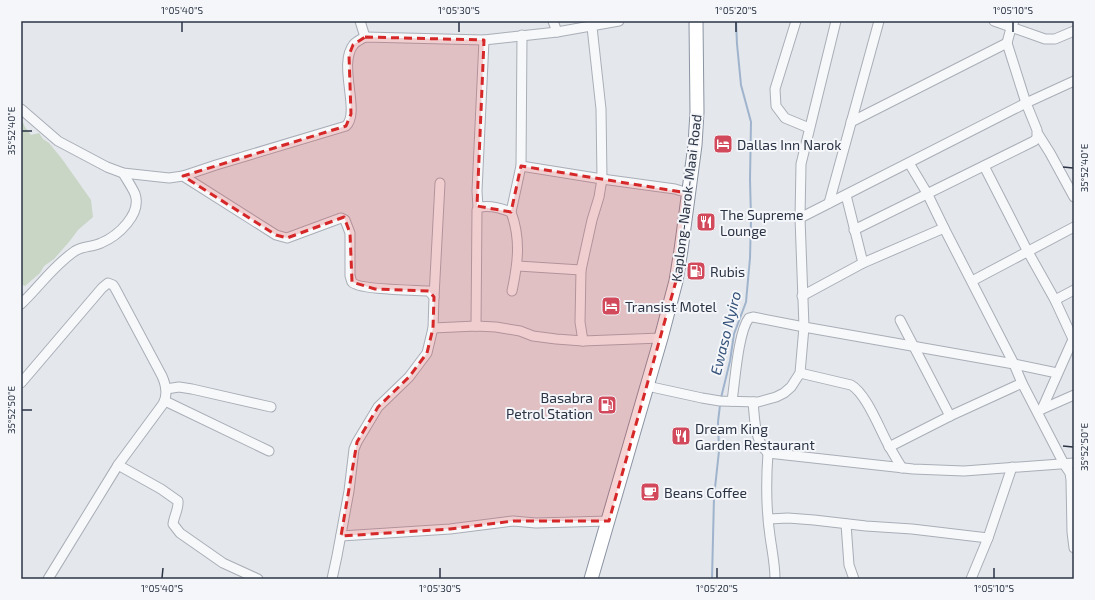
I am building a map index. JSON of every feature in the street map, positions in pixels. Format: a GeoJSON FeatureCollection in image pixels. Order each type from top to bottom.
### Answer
{"type":"FeatureCollection","features":[{"type":"Feature","properties":{"kind":"highway","name":"Kaplong-Narok-Maai Road"},"geometry":{"type":"LineString","coordinates":[[591,579],[609,521],[676,281],[695,145],[698,52],[696,21]]}},
{"type":"Feature","properties":{"kind":"street"},"geometry":{"type":"LineString","coordinates":[[360,21],[365,37]]}},
{"type":"Feature","properties":{"kind":"street"},"geometry":{"type":"LineString","coordinates":[[553,21],[557,32]]}},
{"type":"Feature","properties":{"kind":"street"},"geometry":{"type":"LineString","coordinates":[[21,109],[58,141],[107,167],[123,173],[164,178],[183,176],[346,126],[349,123],[351,114],[348,80],[350,54],[353,45],[365,37],[484,40],[557,32],[619,21]]}},
{"type":"Feature","properties":{"kind":"street"},"geometry":{"type":"LineString","coordinates":[[796,21],[775,89],[776,106],[785,118],[809,128]]}},
{"type":"Feature","properties":{"kind":"street"},"geometry":{"type":"LineString","coordinates":[[647,386],[702,398],[753,402],[764,401],[784,393],[800,373],[804,328],[800,218],[801,164],[836,21]]}},
{"type":"Feature","properties":{"kind":"street"},"geometry":{"type":"LineString","coordinates":[[829,203],[879,21]]}},
{"type":"Feature","properties":{"kind":"street"},"geometry":{"type":"LineString","coordinates":[[994,21],[1012,24],[1045,39],[1051,40],[1074,31]]}},
{"type":"Feature","properties":{"kind":"street"},"geometry":{"type":"LineString","coordinates":[[1012,24],[1007,43],[1026,103],[1038,134],[1074,197]]}},
{"type":"Feature","properties":{"kind":"street"},"geometry":{"type":"LineString","coordinates":[[583,341],[580,322],[581,270],[602,179],[601,109],[592,27]]}},
{"type":"Feature","properties":{"kind":"street"},"geometry":{"type":"LineString","coordinates":[[512,291],[518,266],[517,233],[511,212],[521,166],[522,35]]}},
{"type":"Feature","properties":{"kind":"street"},"geometry":{"type":"LineString","coordinates":[[476,326],[477,191],[484,40]]}},
{"type":"Feature","properties":{"kind":"street"},"geometry":{"type":"LineString","coordinates":[[851,122],[1007,43]]}},
{"type":"Feature","properties":{"kind":"street"},"geometry":{"type":"LineString","coordinates":[[800,218],[1026,103],[1074,81]]}},
{"type":"Feature","properties":{"kind":"street"},"geometry":{"type":"LineString","coordinates":[[854,230],[1034,141],[1038,134]]}},
{"type":"Feature","properties":{"kind":"street"},"geometry":{"type":"LineString","coordinates":[[909,163],[927,194],[1014,364],[1022,383],[1039,410],[1064,464],[1070,473],[1074,548]]}},
{"type":"Feature","properties":{"kind":"street"},"geometry":{"type":"LineString","coordinates":[[521,166],[602,179],[645,184],[675,189],[688,193]]}},
{"type":"Feature","properties":{"kind":"street"},"geometry":{"type":"LineString","coordinates":[[984,166],[1074,338],[1039,410]]}},
{"type":"Feature","properties":{"kind":"street"},"geometry":{"type":"LineString","coordinates":[[21,304],[55,269],[76,251],[101,243],[114,235],[130,221],[136,205],[135,195],[123,173]]}},
{"type":"Feature","properties":{"kind":"street"},"geometry":{"type":"LineString","coordinates":[[183,176],[276,235],[287,238],[341,218],[345,220],[350,233],[350,276],[352,282],[356,285],[375,289],[429,291],[434,297]]}},
{"type":"Feature","properties":{"kind":"street"},"geometry":{"type":"LineString","coordinates":[[332,579],[349,491],[354,449],[378,407],[409,377],[427,353],[433,328],[440,183]]}},
{"type":"Feature","properties":{"kind":"street"},"geometry":{"type":"LineString","coordinates":[[846,195],[863,263]]}},
{"type":"Feature","properties":{"kind":"street"},"geometry":{"type":"LineString","coordinates":[[478,208],[483,206],[492,207],[511,212]]}},
{"type":"Feature","properties":{"kind":"street"},"geometry":{"type":"LineString","coordinates":[[972,281],[1027,250],[1074,227]]}},
{"type":"Feature","properties":{"kind":"street"},"geometry":{"type":"LineString","coordinates":[[802,296],[863,263],[944,228]]}},
{"type":"Feature","properties":{"kind":"street"},"geometry":{"type":"LineString","coordinates":[[518,266],[581,270]]}},
{"type":"Feature","properties":{"kind":"street"},"geometry":{"type":"LineString","coordinates":[[21,383],[102,288],[108,283],[114,285],[162,376],[166,389],[165,401],[118,465],[48,579]]}},
{"type":"Feature","properties":{"kind":"street"},"geometry":{"type":"LineString","coordinates":[[1055,300],[1074,290]]}},
{"type":"Feature","properties":{"kind":"street"},"geometry":{"type":"LineString","coordinates":[[732,401],[745,323],[749,318],[754,317],[804,328],[913,346],[1057,373]]}},
{"type":"Feature","properties":{"kind":"street"},"geometry":{"type":"LineString","coordinates":[[900,320],[950,416]]}},
{"type":"Feature","properties":{"kind":"street"},"geometry":{"type":"LineString","coordinates":[[433,328],[476,326],[506,328],[533,336],[556,340],[583,341],[661,338]]}},
{"type":"Feature","properties":{"kind":"street"},"geometry":{"type":"LineString","coordinates":[[800,373],[854,387],[865,400],[902,468]]}},
{"type":"Feature","properties":{"kind":"street"},"geometry":{"type":"LineString","coordinates":[[890,447],[950,416],[1022,383]]}},
{"type":"Feature","properties":{"kind":"street"},"geometry":{"type":"LineString","coordinates":[[166,389],[179,387],[192,389],[271,407]]}},
{"type":"Feature","properties":{"kind":"street"},"geometry":{"type":"LineString","coordinates":[[1039,410],[1074,395]]}},
{"type":"Feature","properties":{"kind":"street"},"geometry":{"type":"LineString","coordinates":[[165,401],[269,451]]}},
{"type":"Feature","properties":{"kind":"street"},"geometry":{"type":"LineString","coordinates":[[753,402],[756,429],[760,444],[768,453],[902,468],[964,471],[1074,463]]}},
{"type":"Feature","properties":{"kind":"street"},"geometry":{"type":"LineString","coordinates":[[768,453],[766,473],[770,536],[775,562],[775,579]]}},
{"type":"Feature","properties":{"kind":"street"},"geometry":{"type":"LineString","coordinates":[[118,465],[161,489],[178,501],[178,507],[173,519],[173,524],[180,533],[223,564],[258,579]]}},
{"type":"Feature","properties":{"kind":"street"},"geometry":{"type":"LineString","coordinates":[[971,579],[988,538],[1012,467]]}},
{"type":"Feature","properties":{"kind":"street"},"geometry":{"type":"LineString","coordinates":[[769,519],[788,518],[912,529],[988,538]]}},
{"type":"Feature","properties":{"kind":"street"},"geometry":{"type":"LineString","coordinates":[[340,536],[450,529],[513,522],[536,523],[609,521]]}},
{"type":"Feature","properties":{"kind":"street"},"geometry":{"type":"LineString","coordinates":[[846,524],[849,565],[854,579]]}},
{"type":"Feature","properties":{"kind":"highlighted area"},"geometry":{"type":"Polygon","coordinates":[[[365,37],[484,40],[477,206],[511,212],[521,166],[688,193],[676,281],[609,521],[513,521],[450,529],[341,536],[357,442],[378,407],[409,377],[427,353],[433,328],[434,297],[429,291],[375,289],[352,282],[350,233],[344,217],[287,238],[276,235],[183,176],[346,126],[351,114],[349,55],[353,45],[365,37]]]}},
{"type":"Feature","properties":{"kind":"green space"},"geometry":{"type":"Polygon","coordinates":[[[21,118],[31,135],[39,133],[62,159],[91,200],[93,217],[78,230],[54,259],[44,266],[40,273],[25,286],[21,284],[21,118]]]}},
{"type":"Feature","properties":{"kind":"waterway","name":"Ewaso Nyiro"},"geometry":{"type":"LineString","coordinates":[[721,398],[730,361],[734,334],[746,302],[750,258],[751,122],[741,85],[736,21]]}},
{"type":"Feature","properties":{"kind":"waterway","name":"Ewaso Nyiro"},"geometry":{"type":"LineString","coordinates":[[712,579],[714,497],[719,451],[718,422],[720,405]]}},
{"type":"Feature","properties":{"kind":"place","name":"Dallas Inn Narok"},"geometry":{"type":"Point","coordinates":[723,144]}},
{"type":"Feature","properties":{"kind":"place","name":"The Supreme Lounge"},"geometry":{"type":"Point","coordinates":[706,222]}},
{"type":"Feature","properties":{"kind":"place","name":"Rubis"},"geometry":{"type":"Point","coordinates":[696,271]}},
{"type":"Feature","properties":{"kind":"place","name":"Transist Motel"},"geometry":{"type":"Point","coordinates":[611,306]}},
{"type":"Feature","properties":{"kind":"place","name":"Basabra Petrol Station"},"geometry":{"type":"Point","coordinates":[607,405]}},
{"type":"Feature","properties":{"kind":"place","name":"Dream King Garden Restaurant"},"geometry":{"type":"Point","coordinates":[681,436]}},
{"type":"Feature","properties":{"kind":"place","name":"Beans Coffee"},"geometry":{"type":"Point","coordinates":[650,492]}}]}
